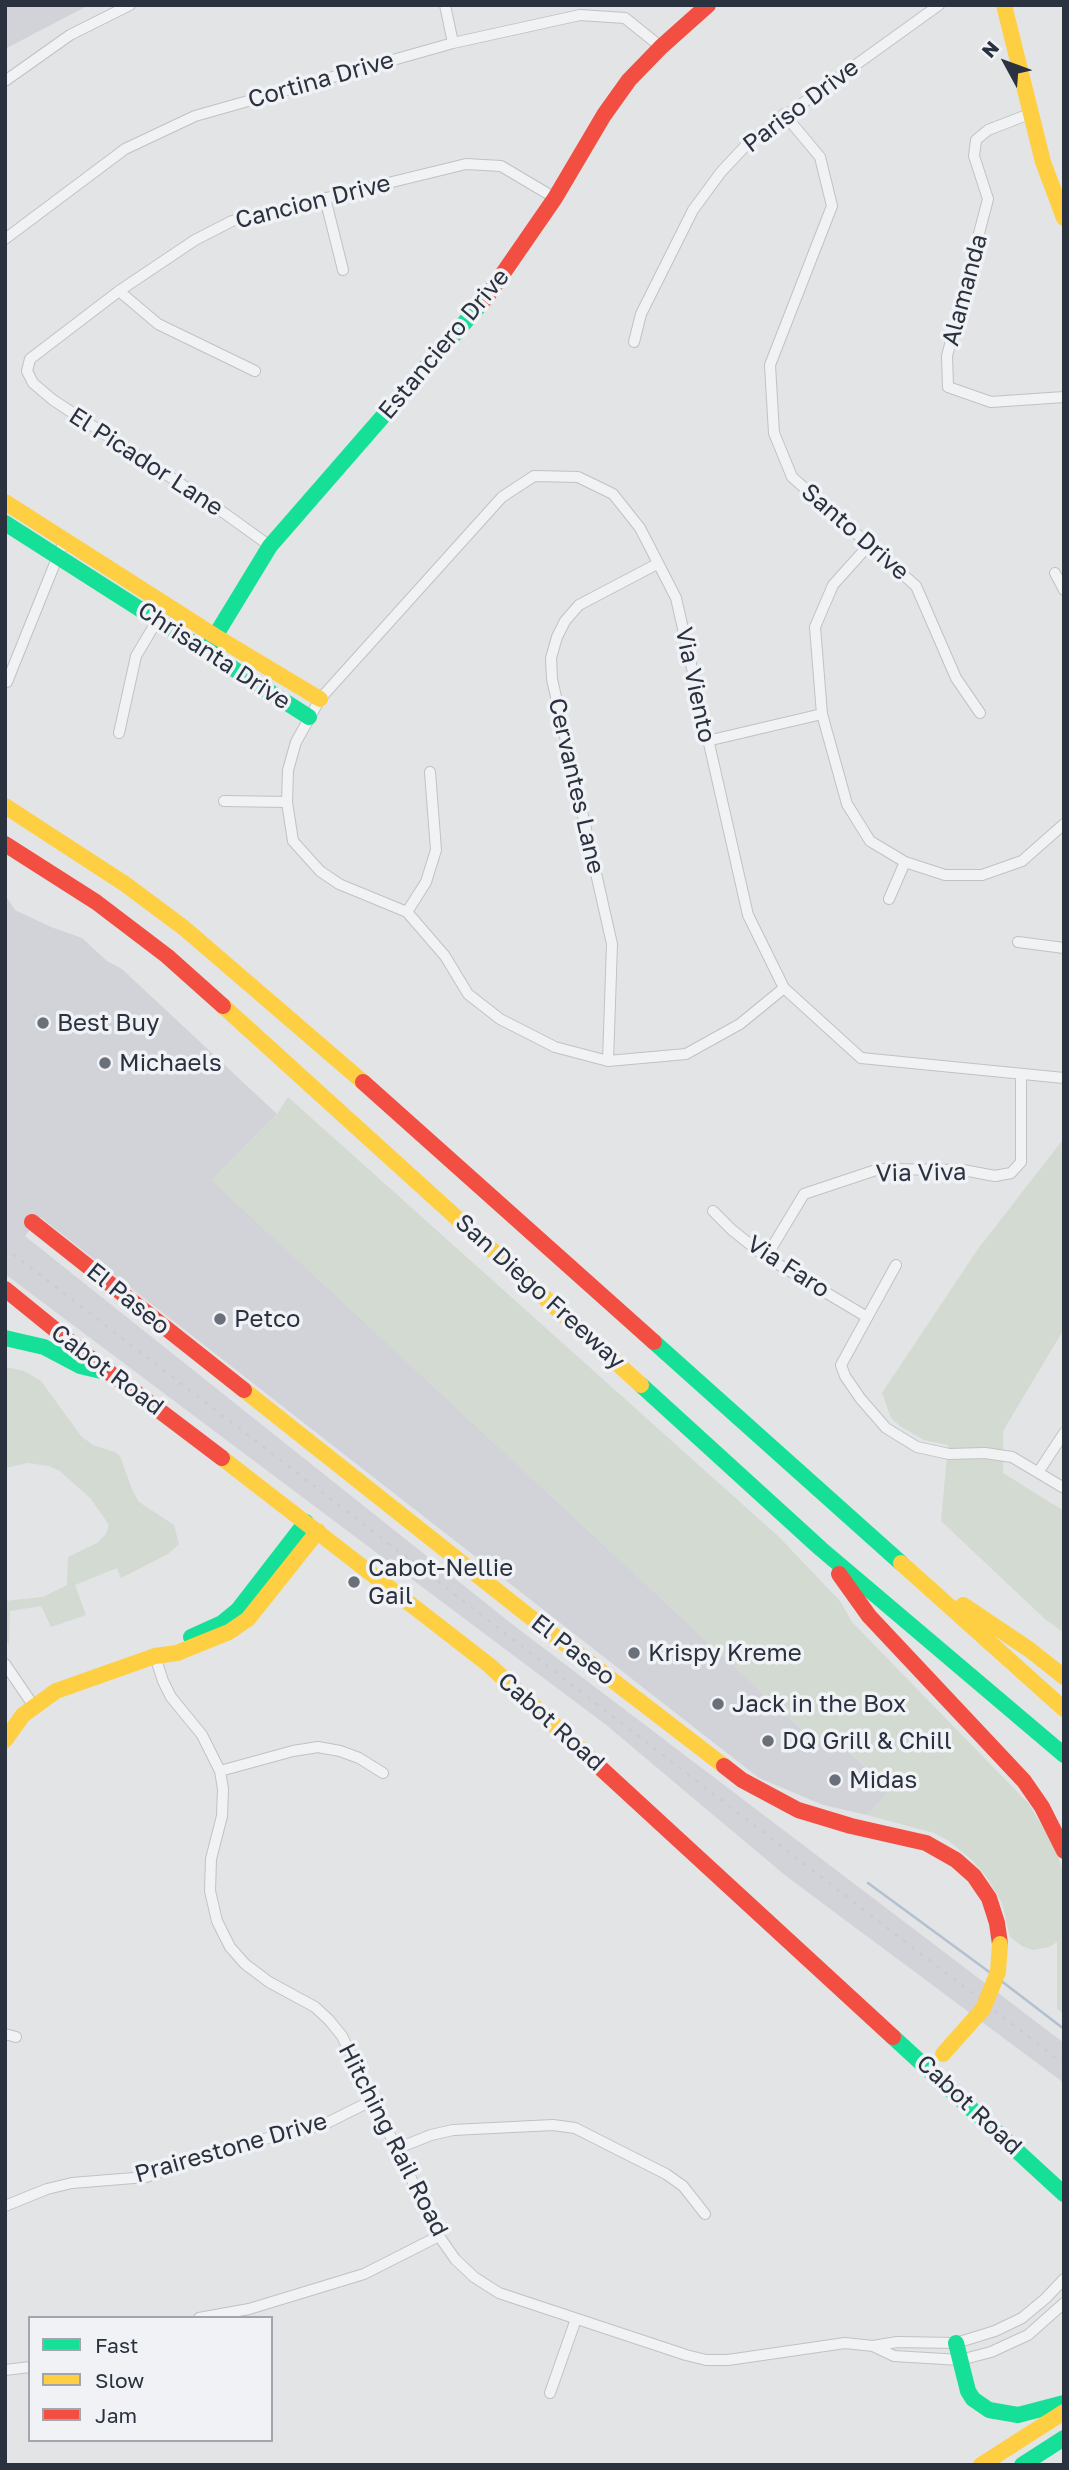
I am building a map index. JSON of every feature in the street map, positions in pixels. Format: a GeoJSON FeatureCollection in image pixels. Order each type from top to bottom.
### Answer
{"type":"FeatureCollection","features":[{"type":"Feature","properties":{"kind":"main road","name":"Estanciero Drive"},"geometry":{"type":"LineString","coordinates":[[206,651],[271,546],[486,299],[555,198],[604,115],[629,80],[708,5]]}},
{"type":"Feature","properties":{"kind":"main road"},"geometry":{"type":"LineString","coordinates":[[1004,5],[1044,162],[1064,218]]}},
{"type":"Feature","properties":{"kind":"main road","name":"Chrisanta Drive"},"geometry":{"type":"LineString","coordinates":[[5,502],[215,636],[320,699]]}},
{"type":"Feature","properties":{"kind":"main road","name":"Chrisanta Drive"},"geometry":{"type":"LineString","coordinates":[[5,523],[309,717]]}},
{"type":"Feature","properties":{"kind":"main road","name":"San Diego Freeway"},"geometry":{"type":"LineString","coordinates":[[5,806],[125,884],[184,928],[394,1109],[1064,1709]]}},
{"type":"Feature","properties":{"kind":"main road","name":"San Diego Freeway"},"geometry":{"type":"LineString","coordinates":[[5,844],[96,902],[167,956],[821,1549],[1064,1755]]}},
{"type":"Feature","properties":{"kind":"main road","name":"El Paseo"},"geometry":{"type":"LineString","coordinates":[[32,1222],[525,1613],[742,1780],[770,1797],[826,1820],[915,1839],[937,1847],[974,1876],[993,1908],[1000,1944],[998,1972],[994,1986],[975,2020],[930,2069]]}},
{"type":"Feature","properties":{"kind":"main road","name":"Cabot Road"},"geometry":{"type":"LineString","coordinates":[[5,1289],[110,1374],[489,1665],[1064,2194]]}},
{"type":"Feature","properties":{"kind":"main road"},"geometry":{"type":"LineString","coordinates":[[5,1338],[44,1347],[80,1366],[110,1374]]}},
{"type":"Feature","properties":{"kind":"main road"},"geometry":{"type":"LineString","coordinates":[[5,1740],[33,1705],[56,1691],[155,1656],[177,1653],[208,1642],[248,1619],[312,1527]]}},
{"type":"Feature","properties":{"kind":"main road"},"geometry":{"type":"LineString","coordinates":[[821,1549],[869,1616],[1024,1781],[1042,1807],[1064,1851]]}},
{"type":"Feature","properties":{"kind":"main road"},"geometry":{"type":"LineString","coordinates":[[897,1560],[1030,1650],[1064,1677]]}},
{"type":"Feature","properties":{"kind":"main road"},"geometry":{"type":"LineString","coordinates":[[956,2343],[968,2391],[973,2399],[989,2410],[1018,2415],[1064,2403]]}},
{"type":"Feature","properties":{"kind":"main road"},"geometry":{"type":"LineString","coordinates":[[981,2465],[1064,2412]]}},
{"type":"Feature","properties":{"kind":"main road"},"geometry":{"type":"LineString","coordinates":[[1022,2465],[1064,2438]]}},
{"type":"Feature","properties":{"kind":"street"},"geometry":{"type":"LineString","coordinates":[[5,81],[70,35],[130,5]]}},
{"type":"Feature","properties":{"kind":"street"},"geometry":{"type":"LineString","coordinates":[[445,5],[453,43]]}},
{"type":"Feature","properties":{"kind":"street","name":"Pariso Drive"},"geometry":{"type":"LineString","coordinates":[[634,342],[641,314],[693,210],[721,172],[750,141],[785,114],[939,5]]}},
{"type":"Feature","properties":{"kind":"street","name":"Cortina Drive"},"geometry":{"type":"LineString","coordinates":[[5,239],[125,149],[195,116],[453,43],[580,15],[625,18],[661,47]]}},
{"type":"Feature","properties":{"kind":"street","name":"Alamanda"},"geometry":{"type":"LineString","coordinates":[[1032,113],[988,130],[976,140],[974,156],[988,199],[947,356],[948,387],[991,402],[1064,397]]}},
{"type":"Feature","properties":{"kind":"street","name":"Santo Drive"},"geometry":{"type":"LineString","coordinates":[[785,114],[820,157],[832,206],[770,365],[774,433],[792,477],[916,586],[956,678],[980,713]]}},
{"type":"Feature","properties":{"kind":"street","name":"Cancion Drive"},"geometry":{"type":"LineString","coordinates":[[27,371],[30,359],[119,291],[194,240],[232,221],[466,164],[501,166],[555,198]]}},
{"type":"Feature","properties":{"kind":"street"},"geometry":{"type":"LineString","coordinates":[[325,198],[343,270]]}},
{"type":"Feature","properties":{"kind":"street"},"geometry":{"type":"LineString","coordinates":[[119,291],[158,324],[255,371]]}},
{"type":"Feature","properties":{"kind":"street","name":"El Picador Lane"},"geometry":{"type":"LineString","coordinates":[[27,371],[33,383],[53,400],[214,505],[271,546]]}},
{"type":"Feature","properties":{"kind":"street","name":"Via Viento"},"geometry":{"type":"LineString","coordinates":[[309,717],[320,699],[502,496],[534,476],[578,477],[613,494],[640,528],[676,598],[748,915],[784,988],[861,1058],[1064,1078]]}},
{"type":"Feature","properties":{"kind":"street"},"geometry":{"type":"LineString","coordinates":[[6,681],[64,541]]}},
{"type":"Feature","properties":{"kind":"street"},"geometry":{"type":"LineString","coordinates":[[867,545],[833,585],[815,627],[822,714],[847,804],[870,841],[905,862],[945,875],[982,875],[1022,862],[1064,824]]}},
{"type":"Feature","properties":{"kind":"street","name":"Cervantes Lane"},"geometry":{"type":"LineString","coordinates":[[608,1061],[612,944],[552,679],[551,658],[565,621],[579,605],[657,564]]}},
{"type":"Feature","properties":{"kind":"street"},"geometry":{"type":"LineString","coordinates":[[1055,573],[1064,590]]}},
{"type":"Feature","properties":{"kind":"street"},"geometry":{"type":"LineString","coordinates":[[120,733],[136,656],[158,619]]}},
{"type":"Feature","properties":{"kind":"street"},"geometry":{"type":"LineString","coordinates":[[707,741],[822,714]]}},
{"type":"Feature","properties":{"kind":"street","name":"Chrisanta Drive"},"geometry":{"type":"LineString","coordinates":[[309,717],[296,742],[288,770],[287,802],[293,841],[320,871],[339,884],[407,912],[445,956],[468,994],[500,1019],[555,1047],[608,1061],[686,1054],[740,1024],[784,988]]}},
{"type":"Feature","properties":{"kind":"street"},"geometry":{"type":"LineString","coordinates":[[407,912],[426,882],[436,850],[429,772]]}},
{"type":"Feature","properties":{"kind":"street"},"geometry":{"type":"LineString","coordinates":[[224,801],[287,802]]}},
{"type":"Feature","properties":{"kind":"street"},"geometry":{"type":"LineString","coordinates":[[889,899],[905,862]]}},
{"type":"Feature","properties":{"kind":"street"},"geometry":{"type":"LineString","coordinates":[[1018,942],[1064,948]]}},
{"type":"Feature","properties":{"kind":"street","name":"Via Viva"},"geometry":{"type":"LineString","coordinates":[[766,1257],[804,1194],[879,1169],[963,1170],[995,1176],[1011,1173],[1021,1162],[1021,1074]]}},
{"type":"Feature","properties":{"kind":"street","name":"Via Faro"},"geometry":{"type":"LineString","coordinates":[[713,1211],[766,1257],[867,1317]]}},
{"type":"Feature","properties":{"kind":"street"},"geometry":{"type":"LineString","coordinates":[[896,1265],[841,1365],[852,1387],[886,1428],[917,1447],[949,1454],[985,1452],[1012,1457],[1064,1488]]}},
{"type":"Feature","properties":{"kind":"street"},"geometry":{"type":"LineString","coordinates":[[1039,1471],[1064,1433]]}},
{"type":"Feature","properties":{"kind":"street","name":"Hitching Rail Road"},"geometry":{"type":"LineString","coordinates":[[155,1656],[163,1681],[172,1697],[202,1735],[220,1771],[223,1789],[222,1816],[211,1859],[210,1891],[217,1921],[230,1947],[245,1964],[269,1982],[315,2007],[342,2036],[439,2236],[464,2268],[499,2292],[686,2356],[706,2360],[753,2358],[845,2343],[873,2346],[897,2342],[956,2343],[995,2331],[1023,2318],[1064,2279]]}},
{"type":"Feature","properties":{"kind":"street"},"geometry":{"type":"LineString","coordinates":[[5,1664],[33,1705]]}},
{"type":"Feature","properties":{"kind":"street"},"geometry":{"type":"LineString","coordinates":[[220,1771],[318,1747],[359,1758],[383,1773]]}},
{"type":"Feature","properties":{"kind":"street","name":"Prairestone Drive"},"geometry":{"type":"LineString","coordinates":[[5,2206],[47,2189],[72,2183],[146,2177],[227,2147],[316,2126],[373,2101]]}},
{"type":"Feature","properties":{"kind":"street"},"geometry":{"type":"LineString","coordinates":[[396,2149],[431,2135],[453,2130],[553,2125],[576,2128],[666,2174],[683,2186],[705,2214]]}},
{"type":"Feature","properties":{"kind":"street"},"geometry":{"type":"LineString","coordinates":[[210,2316],[249,2309],[364,2274],[439,2236]]}},
{"type":"Feature","properties":{"kind":"street","name":"Hitching Rail Road"},"geometry":{"type":"LineString","coordinates":[[873,2346],[894,2356],[960,2360],[991,2352],[1028,2335],[1064,2303]]}},
{"type":"Feature","properties":{"kind":"street"},"geometry":{"type":"LineString","coordinates":[[550,2393],[576,2319]]}},
{"type":"Feature","properties":{"kind":"street"},"geometry":{"type":"LineString","coordinates":[[5,2370],[28,2367]]}},
{"type":"Feature","properties":{"kind":"shaded area"},"geometry":{"type":"Polygon","coordinates":[[[5,5],[89,5],[5,49],[5,5]]]}},
{"type":"Feature","properties":{"kind":"shaded area"},"geometry":{"type":"Polygon","coordinates":[[[5,895],[15,910],[82,938],[107,961],[122,969],[277,1114],[212,1180],[811,1738],[838,1743],[892,1789],[867,1815],[823,1805],[759,1778],[40,1217],[25,1236],[512,1624],[1064,2043],[1064,2083],[786,1876],[605,1724],[5,1274],[5,895]]]}},
{"type":"Feature","properties":{"kind":"shaded area"},"geometry":{"type":"Polygon","coordinates":[[[288,1097],[779,1537],[840,1601],[852,1622],[1029,1804],[1055,1848],[1064,1874],[1064,2014],[1057,2009],[1057,1942],[1049,1947],[1033,1950],[1010,1937],[1002,1903],[986,1876],[949,1841],[934,1833],[867,1815],[892,1789],[839,1743],[811,1738],[211,1180],[277,1114],[288,1097]]]}},
{"type":"Feature","properties":{"kind":"shaded area"},"geometry":{"type":"Polygon","coordinates":[[[1061,1142],[1064,1143],[1064,1329],[1003,1431],[1003,1473],[1064,1511],[1064,1633],[1045,1619],[941,1521],[948,1445],[924,1440],[900,1426],[891,1418],[882,1393],[978,1249],[1061,1142]]]}},
{"type":"Feature","properties":{"kind":"shaded area"},"geometry":{"type":"Polygon","coordinates":[[[5,1367],[24,1371],[41,1381],[81,1436],[93,1445],[120,1456],[139,1502],[174,1525],[179,1544],[168,1554],[121,1578],[117,1568],[75,1585],[86,1615],[51,1627],[41,1606],[10,1611],[9,1646],[5,1636],[5,1601],[43,1597],[67,1585],[68,1557],[97,1543],[106,1534],[109,1525],[91,1499],[60,1471],[49,1466],[28,1463],[5,1468],[5,1367]]]}},
{"type":"Feature","properties":{"kind":"waterway"},"geometry":{"type":"LineString","coordinates":[[868,1883],[992,1974]]}},
{"type":"Feature","properties":{"kind":"waterway"},"geometry":{"type":"LineString","coordinates":[[1000,1980],[1064,2029]]}},
{"type":"Feature","properties":{"kind":"railway"},"geometry":{"type":"LineString","coordinates":[[5,1248],[1064,2064]]}},
{"type":"Feature","properties":{"kind":"traffic: fast"},"geometry":{"type":"LineString","coordinates":[[206,651],[270,546],[486,298]]}},
{"type":"Feature","properties":{"kind":"traffic: fast"},"geometry":{"type":"LineString","coordinates":[[5,523],[309,717]]}},
{"type":"Feature","properties":{"kind":"traffic: fast"},"geometry":{"type":"LineString","coordinates":[[5,1338],[44,1347],[80,1366],[101,1371]]}},
{"type":"Feature","properties":{"kind":"traffic: fast"},"geometry":{"type":"LineString","coordinates":[[654,1342],[901,1563]]}},
{"type":"Feature","properties":{"kind":"traffic: fast"},"geometry":{"type":"LineString","coordinates":[[641,1385],[821,1549],[1064,1755]]}},
{"type":"Feature","properties":{"kind":"traffic: fast"},"geometry":{"type":"LineString","coordinates":[[191,1637],[222,1623],[238,1610],[306,1522]]}},
{"type":"Feature","properties":{"kind":"traffic: fast"},"geometry":{"type":"LineString","coordinates":[[893,2037],[1064,2194]]}},
{"type":"Feature","properties":{"kind":"traffic: fast"},"geometry":{"type":"LineString","coordinates":[[956,2343],[968,2391],[973,2399],[989,2410],[1018,2415],[1064,2403]]}},
{"type":"Feature","properties":{"kind":"traffic: fast"},"geometry":{"type":"LineString","coordinates":[[1022,2465],[1064,2438]]}},
{"type":"Feature","properties":{"kind":"traffic: slow"},"geometry":{"type":"LineString","coordinates":[[1004,5],[1043,162],[1064,218]]}},
{"type":"Feature","properties":{"kind":"traffic: slow"},"geometry":{"type":"LineString","coordinates":[[5,502],[215,636],[320,699]]}},
{"type":"Feature","properties":{"kind":"traffic: slow"},"geometry":{"type":"LineString","coordinates":[[5,806],[125,884],[184,928],[363,1082]]}},
{"type":"Feature","properties":{"kind":"traffic: slow"},"geometry":{"type":"LineString","coordinates":[[223,1006],[641,1385]]}},
{"type":"Feature","properties":{"kind":"traffic: slow"},"geometry":{"type":"LineString","coordinates":[[244,1390],[525,1613],[724,1766]]}},
{"type":"Feature","properties":{"kind":"traffic: slow"},"geometry":{"type":"LineString","coordinates":[[222,1458],[489,1665],[594,1762]]}},
{"type":"Feature","properties":{"kind":"traffic: slow"},"geometry":{"type":"LineString","coordinates":[[5,1740],[23,1715],[56,1691],[155,1656],[177,1653],[229,1632],[248,1619],[318,1531]]}},
{"type":"Feature","properties":{"kind":"traffic: slow"},"geometry":{"type":"LineString","coordinates":[[901,1563],[1064,1709]]}},
{"type":"Feature","properties":{"kind":"traffic: slow"},"geometry":{"type":"LineString","coordinates":[[963,1605],[1030,1650],[1064,1677]]}},
{"type":"Feature","properties":{"kind":"traffic: slow"},"geometry":{"type":"LineString","coordinates":[[943,2054],[983,2009],[998,1972],[1000,1944]]}},
{"type":"Feature","properties":{"kind":"traffic: slow"},"geometry":{"type":"LineString","coordinates":[[981,2465],[1064,2412]]}},
{"type":"Feature","properties":{"kind":"traffic: jam"},"geometry":{"type":"LineString","coordinates":[[486,298],[555,198],[604,115],[629,80],[708,5]]}},
{"type":"Feature","properties":{"kind":"traffic: jam"},"geometry":{"type":"LineString","coordinates":[[5,844],[96,902],[167,956],[223,1006]]}},
{"type":"Feature","properties":{"kind":"traffic: jam"},"geometry":{"type":"LineString","coordinates":[[363,1082],[654,1342]]}},
{"type":"Feature","properties":{"kind":"traffic: jam"},"geometry":{"type":"LineString","coordinates":[[32,1222],[244,1390]]}},
{"type":"Feature","properties":{"kind":"traffic: jam"},"geometry":{"type":"LineString","coordinates":[[5,1289],[90,1358],[222,1458]]}},
{"type":"Feature","properties":{"kind":"traffic: jam"},"geometry":{"type":"LineString","coordinates":[[839,1574],[869,1616],[1024,1781],[1042,1807],[1064,1851]]}},
{"type":"Feature","properties":{"kind":"traffic: jam"},"geometry":{"type":"LineString","coordinates":[[594,1762],[893,2037]]}},
{"type":"Feature","properties":{"kind":"traffic: jam"},"geometry":{"type":"LineString","coordinates":[[724,1766],[742,1780],[798,1810],[851,1826],[926,1843],[956,1860],[974,1876],[989,1898],[1000,1944]]}},
{"type":"Feature","properties":{"kind":"place","name":"Best Buy"},"geometry":{"type":"Point","coordinates":[43,1023]}},
{"type":"Feature","properties":{"kind":"place","name":"Michaels"},"geometry":{"type":"Point","coordinates":[105,1063]}},
{"type":"Feature","properties":{"kind":"place","name":"Petco"},"geometry":{"type":"Point","coordinates":[220,1319]}},
{"type":"Feature","properties":{"kind":"place","name":"Cabot-Nellie Gail"},"geometry":{"type":"Point","coordinates":[354,1582]}},
{"type":"Feature","properties":{"kind":"place","name":"Krispy Kreme"},"geometry":{"type":"Point","coordinates":[634,1653]}},
{"type":"Feature","properties":{"kind":"place","name":"Jack in the Box"},"geometry":{"type":"Point","coordinates":[718,1704]}},
{"type":"Feature","properties":{"kind":"place","name":"DQ Grill & Chill"},"geometry":{"type":"Point","coordinates":[768,1741]}},
{"type":"Feature","properties":{"kind":"place","name":"Midas"},"geometry":{"type":"Point","coordinates":[835,1780]}}]}
